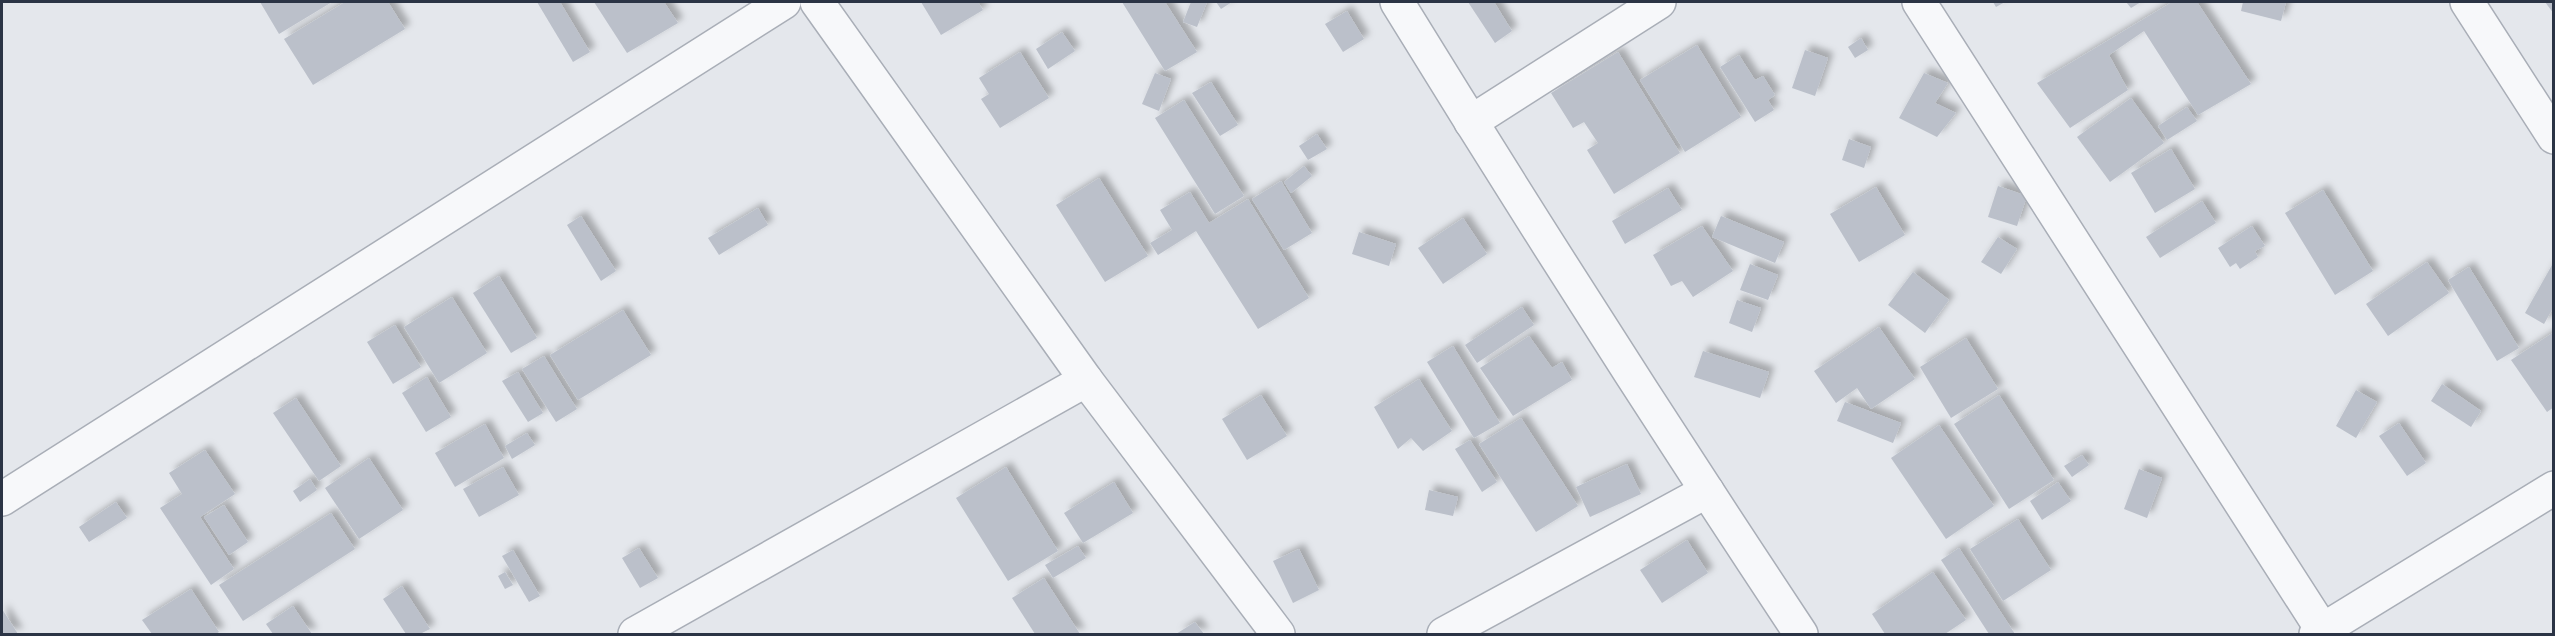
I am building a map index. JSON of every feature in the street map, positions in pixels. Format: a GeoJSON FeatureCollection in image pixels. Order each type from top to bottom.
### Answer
{"type":"FeatureCollection","features":[{"type":"Feature","properties":{"kind":"street"},"geometry":{"type":"LineString","coordinates":[[2,499],[784,2]]}},
{"type":"Feature","properties":{"kind":"street"},"geometry":{"type":"LineString","coordinates":[[817,2],[1086,380],[1278,634]]}},
{"type":"Feature","properties":{"kind":"street"},"geometry":{"type":"LineString","coordinates":[[1397,2],[1471,122],[1801,634]]}},
{"type":"Feature","properties":{"kind":"street"},"geometry":{"type":"LineString","coordinates":[[1471,122],[1659,2]]}},
{"type":"Feature","properties":{"kind":"street"},"geometry":{"type":"LineString","coordinates":[[1919,2],[2321,633],[2553,488]]}},
{"type":"Feature","properties":{"kind":"street"},"geometry":{"type":"LineString","coordinates":[[2467,2],[2553,137]]}},
{"type":"Feature","properties":{"kind":"street"},"geometry":{"type":"LineString","coordinates":[[635,634],[1086,380]]}},
{"type":"Feature","properties":{"kind":"street"},"geometry":{"type":"LineString","coordinates":[[1444,634],[1707,491]]}},
{"type":"Feature","properties":{"kind":"building"},"geometry":{"type":"Polygon","coordinates":[[[260,2],[332,2],[279,34],[260,2]]]}},
{"type":"Feature","properties":{"kind":"building"},"geometry":{"type":"Polygon","coordinates":[[[345,2],[388,2],[405,29],[313,85],[284,39],[345,2]]]}},
{"type":"Feature","properties":{"kind":"building"},"geometry":{"type":"Polygon","coordinates":[[[537,2],[560,2],[590,52],[573,62],[537,2]]]}},
{"type":"Feature","properties":{"kind":"building"},"geometry":{"type":"Polygon","coordinates":[[[594,2],[664,2],[678,23],[627,53],[594,2]]]}},
{"type":"Feature","properties":{"kind":"building"},"geometry":{"type":"Polygon","coordinates":[[[921,2],[978,2],[983,10],[941,35],[921,2]]]}},
{"type":"Feature","properties":{"kind":"building"},"geometry":{"type":"Polygon","coordinates":[[[1122,2],[1165,2],[1197,52],[1165,71],[1122,2]]]}},
{"type":"Feature","properties":{"kind":"building"},"geometry":{"type":"Polygon","coordinates":[[[1191,2],[1207,2],[1197,27],[1183,22],[1191,2]]]}},
{"type":"Feature","properties":{"kind":"building"},"geometry":{"type":"Polygon","coordinates":[[[1216,2],[1232,2],[1221,9],[1216,2]]]}},
{"type":"Feature","properties":{"kind":"building"},"geometry":{"type":"Polygon","coordinates":[[[1468,2],[1494,2],[1512,31],[1495,43],[1468,2]]]}},
{"type":"Feature","properties":{"kind":"building"},"geometry":{"type":"Polygon","coordinates":[[[1993,2],[2005,2],[1996,7],[1993,2]]]}},
{"type":"Feature","properties":{"kind":"building"},"geometry":{"type":"Polygon","coordinates":[[[2126,2],[2141,2],[2131,8],[2126,2]]]}},
{"type":"Feature","properties":{"kind":"building"},"geometry":{"type":"Polygon","coordinates":[[[2172,2],[2197,2],[2251,84],[2198,115],[2144,31],[2109,55],[2128,90],[2070,128],[2037,83],[2172,2]]]}},
{"type":"Feature","properties":{"kind":"building"},"geometry":{"type":"Polygon","coordinates":[[[2243,2],[2286,2],[2281,21],[2241,11],[2243,2]]]}},
{"type":"Feature","properties":{"kind":"building"},"geometry":{"type":"Polygon","coordinates":[[[2545,2],[2554,2],[2554,14],[2545,2]]]}},
{"type":"Feature","properties":{"kind":"building"},"geometry":{"type":"Polygon","coordinates":[[[1347,11],[1364,39],[1343,52],[1325,24],[1347,11]]]}},
{"type":"Feature","properties":{"kind":"building"},"geometry":{"type":"Polygon","coordinates":[[[1062,32],[1075,51],[1048,69],[1036,49],[1062,32]]]}},
{"type":"Feature","properties":{"kind":"building"},"geometry":{"type":"Polygon","coordinates":[[[1861,38],[1868,50],[1855,58],[1848,47],[1861,38]]]}},
{"type":"Feature","properties":{"kind":"building"},"geometry":{"type":"Polygon","coordinates":[[[1697,45],[1741,117],[1685,152],[1640,80],[1697,45]]]}},
{"type":"Feature","properties":{"kind":"building"},"geometry":{"type":"Polygon","coordinates":[[[1805,50],[1828,58],[1815,96],[1792,88],[1805,50]]]}},
{"type":"Feature","properties":{"kind":"building"},"geometry":{"type":"Polygon","coordinates":[[[1020,52],[1049,98],[1000,128],[981,99],[989,94],[979,78],[1020,52]]]}},
{"type":"Feature","properties":{"kind":"building"},"geometry":{"type":"Polygon","coordinates":[[[1618,52],[1680,153],[1614,194],[1587,150],[1598,143],[1584,122],[1573,128],[1551,93],[1618,52]]]}},
{"type":"Feature","properties":{"kind":"building"},"geometry":{"type":"Polygon","coordinates":[[[1739,55],[1755,80],[1763,76],[1775,95],[1768,100],[1774,110],[1755,122],[1720,67],[1739,55]]]}},
{"type":"Feature","properties":{"kind":"building"},"geometry":{"type":"Polygon","coordinates":[[[1155,73],[1171,79],[1159,111],[1142,104],[1155,73]]]}},
{"type":"Feature","properties":{"kind":"building"},"geometry":{"type":"Polygon","coordinates":[[[1924,73],[1948,83],[1935,103],[1956,113],[1937,137],[1899,118],[1924,73]]]}},
{"type":"Feature","properties":{"kind":"building"},"geometry":{"type":"Polygon","coordinates":[[[1211,82],[1238,125],[1220,136],[1192,93],[1211,82]]]}},
{"type":"Feature","properties":{"kind":"building"},"geometry":{"type":"Polygon","coordinates":[[[2131,98],[2164,143],[2110,182],[2077,137],[2131,98]]]}},
{"type":"Feature","properties":{"kind":"building"},"geometry":{"type":"Polygon","coordinates":[[[1184,100],[1244,196],[1215,214],[1155,118],[1184,100]]]}},
{"type":"Feature","properties":{"kind":"building"},"geometry":{"type":"Polygon","coordinates":[[[2187,107],[2197,121],[2167,140],[2158,126],[2187,107]]]}},
{"type":"Feature","properties":{"kind":"building"},"geometry":{"type":"Polygon","coordinates":[[[1317,134],[1327,149],[1308,160],[1299,146],[1317,134]]]}},
{"type":"Feature","properties":{"kind":"building"},"geometry":{"type":"Polygon","coordinates":[[[1849,139],[1871,147],[1864,168],[1842,160],[1849,139]]]}},
{"type":"Feature","properties":{"kind":"building"},"geometry":{"type":"Polygon","coordinates":[[[2171,149],[2195,189],[2155,213],[2131,173],[2171,149]]]}},
{"type":"Feature","properties":{"kind":"building"},"geometry":{"type":"Polygon","coordinates":[[[1304,166],[1312,176],[1291,193],[1284,182],[1304,166]]]}},
{"type":"Feature","properties":{"kind":"building"},"geometry":{"type":"Polygon","coordinates":[[[1099,178],[1148,256],[1105,282],[1056,205],[1099,178]]]}},
{"type":"Feature","properties":{"kind":"building"},"geometry":{"type":"Polygon","coordinates":[[[1281,181],[1312,233],[1284,250],[1252,199],[1281,181]]]}},
{"type":"Feature","properties":{"kind":"building"},"geometry":{"type":"Polygon","coordinates":[[[1998,186],[2027,196],[2017,226],[1988,217],[1998,186]]]}},
{"type":"Feature","properties":{"kind":"building"},"geometry":{"type":"Polygon","coordinates":[[[1876,187],[1905,235],[1859,262],[1830,214],[1876,187]]]}},
{"type":"Feature","properties":{"kind":"building"},"geometry":{"type":"Polygon","coordinates":[[[1668,188],[1682,210],[1625,244],[1612,221],[1668,188]]]}},
{"type":"Feature","properties":{"kind":"building"},"geometry":{"type":"Polygon","coordinates":[[[2323,190],[2373,271],[2335,295],[2285,213],[2323,190]]]}},
{"type":"Feature","properties":{"kind":"building"},"geometry":{"type":"Polygon","coordinates":[[[1190,192],[1209,223],[1248,199],[1309,298],[1258,329],[1196,231],[1158,255],[1150,243],[1172,230],[1160,210],[1190,192]]]}},
{"type":"Feature","properties":{"kind":"building"},"geometry":{"type":"Polygon","coordinates":[[[2202,201],[2216,223],[2160,258],[2146,237],[2202,201]]]}},
{"type":"Feature","properties":{"kind":"building"},"geometry":{"type":"Polygon","coordinates":[[[758,208],[768,225],[719,255],[708,238],[758,208]]]}},
{"type":"Feature","properties":{"kind":"building"},"geometry":{"type":"Polygon","coordinates":[[[581,216],[616,271],[601,281],[567,225],[581,216]]]}},
{"type":"Feature","properties":{"kind":"building"},"geometry":{"type":"Polygon","coordinates":[[[1721,216],[1784,242],[1775,263],[1712,237],[1721,216]]]}},
{"type":"Feature","properties":{"kind":"building"},"geometry":{"type":"Polygon","coordinates":[[[1463,218],[1487,254],[1443,284],[1418,248],[1463,218]]]}},
{"type":"Feature","properties":{"kind":"building"},"geometry":{"type":"Polygon","coordinates":[[[1702,226],[1733,271],[1693,297],[1682,281],[1671,286],[1653,255],[1702,226]]]}},
{"type":"Feature","properties":{"kind":"building"},"geometry":{"type":"Polygon","coordinates":[[[2252,226],[2265,246],[2255,251],[2258,257],[2240,269],[2236,263],[2230,267],[2218,248],[2252,226]]]}},
{"type":"Feature","properties":{"kind":"building"},"geometry":{"type":"Polygon","coordinates":[[[1359,232],[1396,244],[1389,266],[1352,254],[1359,232]]]}},
{"type":"Feature","properties":{"kind":"building"},"geometry":{"type":"Polygon","coordinates":[[[1998,237],[2017,249],[2001,274],[1981,262],[1998,237]]]}},
{"type":"Feature","properties":{"kind":"building"},"geometry":{"type":"Polygon","coordinates":[[[2427,262],[2449,293],[2388,336],[2366,304],[2427,262]]]}},
{"type":"Feature","properties":{"kind":"building"},"geometry":{"type":"Polygon","coordinates":[[[1750,264],[1778,275],[1768,300],[1740,290],[1750,264]]]}},
{"type":"Feature","properties":{"kind":"building"},"geometry":{"type":"Polygon","coordinates":[[[2552,265],[2554,266],[2554,306],[2544,324],[2525,313],[2552,265]]]}},
{"type":"Feature","properties":{"kind":"building"},"geometry":{"type":"Polygon","coordinates":[[[2469,267],[2519,348],[2497,361],[2448,280],[2469,267]]]}},
{"type":"Feature","properties":{"kind":"building"},"geometry":{"type":"Polygon","coordinates":[[[1913,272],[1949,300],[1925,333],[1888,305],[1913,272]]]}},
{"type":"Feature","properties":{"kind":"building"},"geometry":{"type":"Polygon","coordinates":[[[499,276],[537,338],[511,353],[473,293],[499,276]]]}},
{"type":"Feature","properties":{"kind":"building"},"geometry":{"type":"Polygon","coordinates":[[[452,297],[487,353],[439,383],[404,327],[452,297]]]}},
{"type":"Feature","properties":{"kind":"building"},"geometry":{"type":"Polygon","coordinates":[[[1737,300],[1761,308],[1752,332],[1729,323],[1737,300]]]}},
{"type":"Feature","properties":{"kind":"building"},"geometry":{"type":"Polygon","coordinates":[[[1522,307],[1534,325],[1477,363],[1465,345],[1522,307]]]}},
{"type":"Feature","properties":{"kind":"building"},"geometry":{"type":"Polygon","coordinates":[[[623,310],[651,355],[578,400],[550,355],[623,310]]]}},
{"type":"Feature","properties":{"kind":"building"},"geometry":{"type":"Polygon","coordinates":[[[395,325],[421,367],[393,384],[367,342],[395,325]]]}},
{"type":"Feature","properties":{"kind":"building"},"geometry":{"type":"Polygon","coordinates":[[[1879,327],[1915,379],[1871,409],[1857,388],[1836,403],[1814,371],[1879,327]]]}},
{"type":"Feature","properties":{"kind":"building"},"geometry":{"type":"Polygon","coordinates":[[[2554,332],[2554,407],[2547,412],[2511,360],[2554,332]]]}},
{"type":"Feature","properties":{"kind":"building"},"geometry":{"type":"Polygon","coordinates":[[[1529,336],[1552,368],[1562,362],[1572,380],[1513,416],[1480,368],[1529,336]]]}},
{"type":"Feature","properties":{"kind":"building"},"geometry":{"type":"Polygon","coordinates":[[[1966,338],[1998,389],[1951,418],[1920,367],[1966,338]]]}},
{"type":"Feature","properties":{"kind":"building"},"geometry":{"type":"Polygon","coordinates":[[[1453,346],[1500,423],[1474,438],[1427,362],[1453,346]]]}},
{"type":"Feature","properties":{"kind":"building"},"geometry":{"type":"Polygon","coordinates":[[[1703,351],[1769,372],[1760,398],[1694,377],[1703,351]]]}},
{"type":"Feature","properties":{"kind":"building"},"geometry":{"type":"Polygon","coordinates":[[[544,356],[577,409],[556,422],[522,369],[544,356]]]}},
{"type":"Feature","properties":{"kind":"building"},"geometry":{"type":"Polygon","coordinates":[[[518,372],[543,413],[528,422],[502,381],[518,372]]]}},
{"type":"Feature","properties":{"kind":"building"},"geometry":{"type":"Polygon","coordinates":[[[427,377],[451,417],[426,432],[402,393],[427,377]]]}},
{"type":"Feature","properties":{"kind":"building"},"geometry":{"type":"Polygon","coordinates":[[[1419,379],[1452,431],[1423,451],[1411,438],[1398,449],[1374,407],[1419,379]]]}},
{"type":"Feature","properties":{"kind":"building"},"geometry":{"type":"Polygon","coordinates":[[[2442,384],[2481,411],[2471,427],[2431,401],[2442,384]]]}},
{"type":"Feature","properties":{"kind":"building"},"geometry":{"type":"Polygon","coordinates":[[[2356,390],[2377,402],[2356,438],[2336,426],[2356,390]]]}},
{"type":"Feature","properties":{"kind":"building"},"geometry":{"type":"Polygon","coordinates":[[[1261,395],[1287,436],[1247,460],[1222,419],[1261,395]]]}},
{"type":"Feature","properties":{"kind":"building"},"geometry":{"type":"Polygon","coordinates":[[[1999,395],[2054,480],[2009,509],[1954,424],[1999,395]]]}},
{"type":"Feature","properties":{"kind":"building"},"geometry":{"type":"Polygon","coordinates":[[[296,398],[341,466],[319,481],[273,413],[296,398]]]}},
{"type":"Feature","properties":{"kind":"building"},"geometry":{"type":"Polygon","coordinates":[[[1845,402],[1901,423],[1893,443],[1837,421],[1845,402]]]}},
{"type":"Feature","properties":{"kind":"building"},"geometry":{"type":"Polygon","coordinates":[[[1521,418],[1578,506],[1536,532],[1479,444],[1521,418]]]}},
{"type":"Feature","properties":{"kind":"building"},"geometry":{"type":"Polygon","coordinates":[[[2399,423],[2426,463],[2407,476],[2379,436],[2399,423]]]}},
{"type":"Feature","properties":{"kind":"building"},"geometry":{"type":"Polygon","coordinates":[[[485,424],[504,458],[455,487],[435,453],[485,424]]]}},
{"type":"Feature","properties":{"kind":"building"},"geometry":{"type":"Polygon","coordinates":[[[1939,425],[1994,506],[1946,539],[1891,458],[1939,425]]]}},
{"type":"Feature","properties":{"kind":"building"},"geometry":{"type":"Polygon","coordinates":[[[527,433],[535,445],[512,459],[505,446],[527,433]]]}},
{"type":"Feature","properties":{"kind":"building"},"geometry":{"type":"Polygon","coordinates":[[[1470,440],[1497,482],[1482,492],[1455,449],[1470,440]]]}},
{"type":"Feature","properties":{"kind":"building"},"geometry":{"type":"Polygon","coordinates":[[[205,450],[235,494],[200,517],[234,569],[211,585],[160,508],[182,494],[169,473],[205,450]]]}},
{"type":"Feature","properties":{"kind":"building"},"geometry":{"type":"Polygon","coordinates":[[[2082,455],[2089,465],[2072,477],[2064,466],[2082,455]]]}},
{"type":"Feature","properties":{"kind":"building"},"geometry":{"type":"Polygon","coordinates":[[[369,458],[403,510],[359,539],[325,488],[369,458]]]}},
{"type":"Feature","properties":{"kind":"building"},"geometry":{"type":"Polygon","coordinates":[[[1627,464],[1641,494],[1590,517],[1576,487],[1627,464]]]}},
{"type":"Feature","properties":{"kind":"building"},"geometry":{"type":"Polygon","coordinates":[[[503,467],[519,495],[479,517],[463,489],[503,467]]]}},
{"type":"Feature","properties":{"kind":"building"},"geometry":{"type":"Polygon","coordinates":[[[1006,467],[1058,551],[1008,581],[956,498],[1006,467]]]}},
{"type":"Feature","properties":{"kind":"building"},"geometry":{"type":"Polygon","coordinates":[[[2139,469],[2162,478],[2147,518],[2124,509],[2139,469]]]}},
{"type":"Feature","properties":{"kind":"building"},"geometry":{"type":"Polygon","coordinates":[[[310,479],[317,490],[300,502],[293,491],[310,479]]]}},
{"type":"Feature","properties":{"kind":"building"},"geometry":{"type":"Polygon","coordinates":[[[1114,482],[1133,513],[1083,543],[1064,513],[1114,482]]]}},
{"type":"Feature","properties":{"kind":"building"},"geometry":{"type":"Polygon","coordinates":[[[2058,482],[2071,501],[2042,520],[2030,501],[2058,482]]]}},
{"type":"Feature","properties":{"kind":"building"},"geometry":{"type":"Polygon","coordinates":[[[1429,490],[1458,497],[1453,516],[1425,510],[1429,490]]]}},
{"type":"Feature","properties":{"kind":"building"},"geometry":{"type":"Polygon","coordinates":[[[116,502],[127,518],[89,542],[79,527],[116,502]]]}},
{"type":"Feature","properties":{"kind":"building"},"geometry":{"type":"Polygon","coordinates":[[[224,505],[248,542],[229,555],[204,517],[224,505]]]}},
{"type":"Feature","properties":{"kind":"building"},"geometry":{"type":"Polygon","coordinates":[[[331,513],[355,549],[243,621],[219,585],[331,513]]]}},
{"type":"Feature","properties":{"kind":"building"},"geometry":{"type":"Polygon","coordinates":[[[2018,519],[2051,570],[2003,601],[1970,549],[2018,519]]]}},
{"type":"Feature","properties":{"kind":"building"},"geometry":{"type":"Polygon","coordinates":[[[1687,540],[1708,573],[1662,603],[1640,570],[1687,540]]]}},
{"type":"Feature","properties":{"kind":"building"},"geometry":{"type":"Polygon","coordinates":[[[1078,546],[1086,558],[1053,578],[1045,565],[1078,546]]]}},
{"type":"Feature","properties":{"kind":"building"},"geometry":{"type":"Polygon","coordinates":[[[639,548],[658,578],[640,588],[622,558],[639,548]]]}},
{"type":"Feature","properties":{"kind":"building"},"geometry":{"type":"Polygon","coordinates":[[[1959,548],[2015,634],[1989,634],[1941,560],[1959,548]]]}},
{"type":"Feature","properties":{"kind":"building"},"geometry":{"type":"Polygon","coordinates":[[[1299,549],[1319,590],[1293,603],[1273,561],[1299,549]]]}},
{"type":"Feature","properties":{"kind":"building"},"geometry":{"type":"Polygon","coordinates":[[[513,550],[540,596],[529,602],[502,556],[513,550]]]}},
{"type":"Feature","properties":{"kind":"building"},"geometry":{"type":"Polygon","coordinates":[[[505,572],[513,585],[505,589],[498,576],[505,572]]]}},
{"type":"Feature","properties":{"kind":"building"},"geometry":{"type":"Polygon","coordinates":[[[1933,572],[1966,620],[1945,634],[1885,634],[1872,614],[1933,572]]]}},
{"type":"Feature","properties":{"kind":"building"},"geometry":{"type":"Polygon","coordinates":[[[1044,578],[1080,634],[1035,634],[1012,598],[1044,578]]]}},
{"type":"Feature","properties":{"kind":"building"},"geometry":{"type":"Polygon","coordinates":[[[402,586],[430,629],[420,634],[406,634],[383,599],[402,586]]]}},
{"type":"Feature","properties":{"kind":"building"},"geometry":{"type":"Polygon","coordinates":[[[191,589],[219,632],[216,634],[152,634],[142,620],[191,589]]]}},
{"type":"Feature","properties":{"kind":"building"},"geometry":{"type":"Polygon","coordinates":[[[293,606],[312,634],[273,634],[266,624],[293,606]]]}},
{"type":"Feature","properties":{"kind":"building"},"geometry":{"type":"Polygon","coordinates":[[[2,609],[18,634],[2,634],[2,609]]]}},
{"type":"Feature","properties":{"kind":"building"},"geometry":{"type":"Polygon","coordinates":[[[1195,622],[1204,634],[1176,634],[1195,622]]]}}]}
